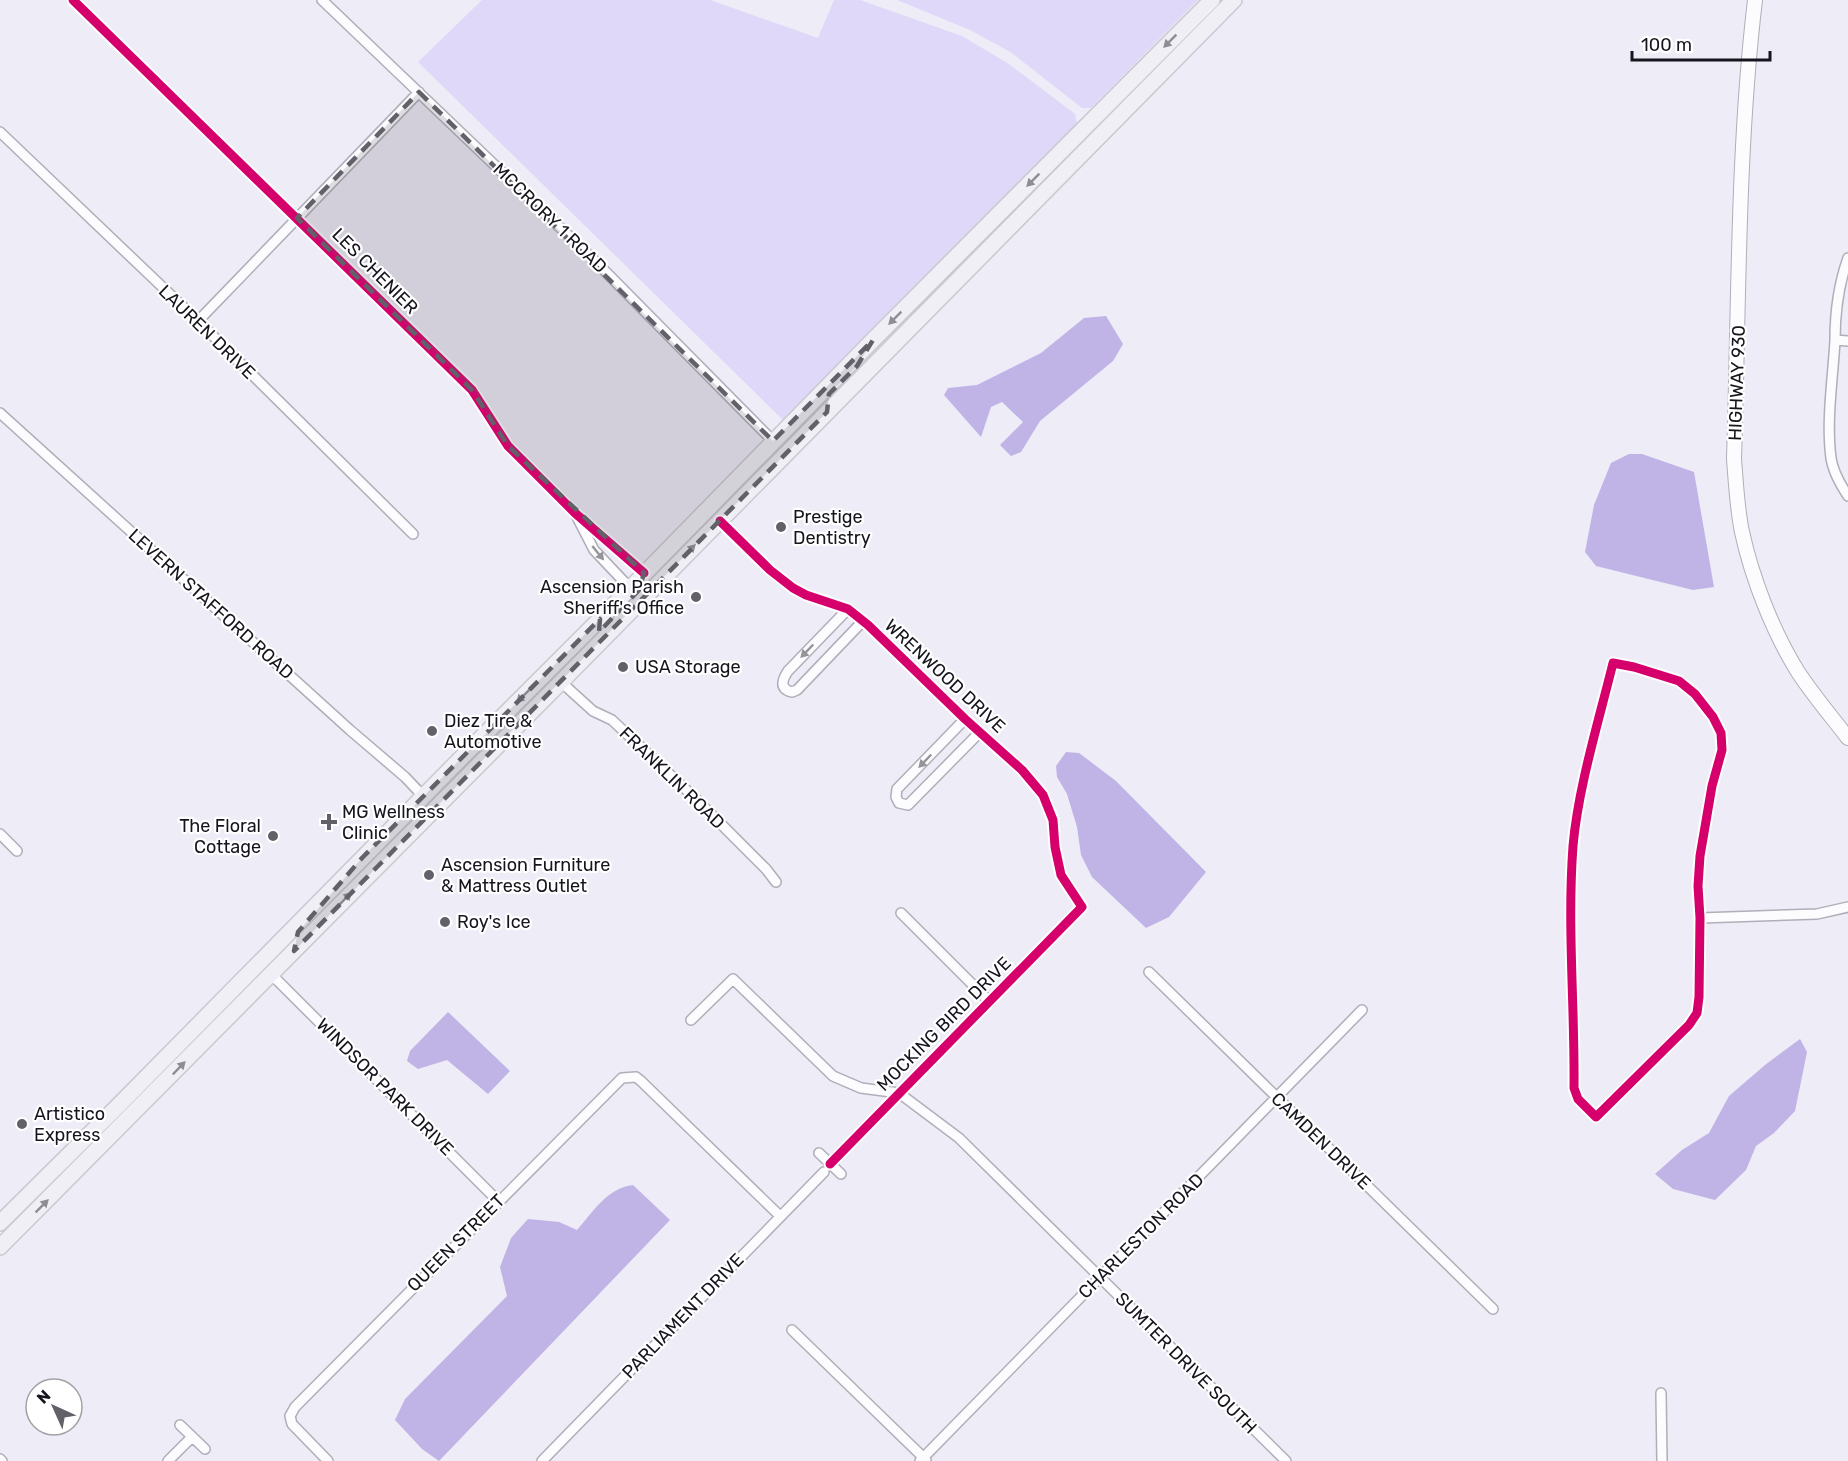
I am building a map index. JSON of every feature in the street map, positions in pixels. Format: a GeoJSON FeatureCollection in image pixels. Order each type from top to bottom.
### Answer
{"type":"FeatureCollection","features":[{"type":"Feature","properties":{"kind":"main road"},"geometry":{"type":"LineString","coordinates":[[536,707],[550,682],[644,573],[1212,0]]}},
{"type":"Feature","properties":{"kind":"main road"},"geometry":{"type":"LineString","coordinates":[[0,1247],[1234,0]]}},
{"type":"Feature","properties":{"kind":"main road"},"geometry":{"type":"LineString","coordinates":[[827,412],[829,394],[857,366],[873,340]]}},
{"type":"Feature","properties":{"kind":"main road"},"geometry":{"type":"LineString","coordinates":[[720,521],[732,498],[775,455],[773,441]]}},
{"type":"Feature","properties":{"kind":"main road"},"geometry":{"type":"LineString","coordinates":[[0,1236],[8,1227],[2,1218],[326,896],[423,796],[639,590],[644,573]]}},
{"type":"Feature","properties":{"kind":"main road"},"geometry":{"type":"LineString","coordinates":[[394,849],[399,832],[424,805],[423,796]]}},
{"type":"Feature","properties":{"kind":"main road"},"geometry":{"type":"LineString","coordinates":[[294,951],[298,932],[316,915],[326,896]]}},
{"type":"Feature","properties":{"kind":"street","name":"LES CHENIER"},"geometry":{"type":"LineString","coordinates":[[73,0],[472,390],[508,446],[574,513],[644,573]]}},
{"type":"Feature","properties":{"kind":"street","name":"MCCRORY 1 ROAD"},"geometry":{"type":"LineString","coordinates":[[322,0],[593,259],[773,441]]}},
{"type":"Feature","properties":{"kind":"street","name":"HIGHWAY 930"},"geometry":{"type":"LineString","coordinates":[[1755,0],[1746,78],[1742,161],[1734,459],[1738,506],[1751,566],[1783,644],[1799,672],[1848,738]]}},
{"type":"Feature","properties":{"kind":"street"},"geometry":{"type":"LineString","coordinates":[[198,321],[419,92]]}},
{"type":"Feature","properties":{"kind":"street","name":"LAUREN DRIVE"},"geometry":{"type":"LineString","coordinates":[[0,132],[198,321],[413,534]]}},
{"type":"Feature","properties":{"kind":"street"},"geometry":{"type":"LineString","coordinates":[[1848,258],[1840,282],[1835,317],[1831,420],[1831,459],[1839,482],[1848,496]]}},
{"type":"Feature","properties":{"kind":"street"},"geometry":{"type":"LineString","coordinates":[[1835,340],[1848,341]]}},
{"type":"Feature","properties":{"kind":"street","name":"LEVERN STAFFORD ROAD"},"geometry":{"type":"LineString","coordinates":[[0,412],[350,730],[405,777],[423,796]]}},
{"type":"Feature","properties":{"kind":"street","name":"LES CHENIER"},"geometry":{"type":"LineString","coordinates":[[574,513],[594,550],[630,588]]}},
{"type":"Feature","properties":{"kind":"street","name":"WRENWOOD DRIVE"},"geometry":{"type":"LineString","coordinates":[[720,521],[770,570],[793,588],[806,595],[848,609],[863,621],[1022,770],[1043,795],[1053,820],[1055,847],[1061,875],[1082,908]]}},
{"type":"Feature","properties":{"kind":"street"},"geometry":{"type":"LineString","coordinates":[[848,609],[788,671],[783,680],[786,691],[796,690],[863,621]]}},
{"type":"Feature","properties":{"kind":"street"},"geometry":{"type":"LineString","coordinates":[[1613,663],[1679,681],[1695,694],[1713,717],[1721,733],[1722,750],[1712,786],[1700,856],[1698,904],[1700,918],[1697,1013],[1689,1024],[1596,1117],[1578,1099],[1574,1088],[1571,902],[1578,817],[1613,663]]}},
{"type":"Feature","properties":{"kind":"street","name":"FRANKLIN ROAD"},"geometry":{"type":"LineString","coordinates":[[561,682],[593,711],[612,720],[654,759],[766,869],[776,882]]}},
{"type":"Feature","properties":{"kind":"street"},"geometry":{"type":"LineString","coordinates":[[965,719],[897,789],[896,797],[899,803],[908,805],[980,732]]}},
{"type":"Feature","properties":{"kind":"street"},"geometry":{"type":"LineString","coordinates":[[0,834],[17,851]]}},
{"type":"Feature","properties":{"kind":"street"},"geometry":{"type":"LineString","coordinates":[[1700,918],[1816,914],[1848,907]]}},
{"type":"Feature","properties":{"kind":"street","name":"MOCKING BIRD DRIVE"},"geometry":{"type":"LineString","coordinates":[[827,1168],[1082,908]]}},
{"type":"Feature","properties":{"kind":"street"},"geometry":{"type":"LineString","coordinates":[[901,913],[990,1002]]}},
{"type":"Feature","properties":{"kind":"street","name":"CAMDEN DRIVE"},"geometry":{"type":"LineString","coordinates":[[1149,972],[1493,1309]]}},
{"type":"Feature","properties":{"kind":"street","name":"WINDSOR PARK DRIVE"},"geometry":{"type":"LineString","coordinates":[[271,974],[498,1201]]}},
{"type":"Feature","properties":{"kind":"street"},"geometry":{"type":"LineString","coordinates":[[691,1020],[733,979],[832,1076],[861,1088],[899,1093]]}},
{"type":"Feature","properties":{"kind":"street","name":"CHARLESTON ROAD"},"geometry":{"type":"LineString","coordinates":[[924,1460],[1362,1010]]}},
{"type":"Feature","properties":{"kind":"street","name":"QUEEN STREET"},"geometry":{"type":"LineString","coordinates":[[328,1461],[292,1424],[290,1416],[294,1407],[616,1082],[628,1076],[636,1077],[780,1216]]}},
{"type":"Feature","properties":{"kind":"street","name":"SUMTER DRIVE SOUTH"},"geometry":{"type":"LineString","coordinates":[[899,1093],[959,1138],[1286,1461]]}},
{"type":"Feature","properties":{"kind":"street"},"geometry":{"type":"LineString","coordinates":[[819,1153],[827,1168],[841,1174]]}},
{"type":"Feature","properties":{"kind":"street","name":"PARLIAMENT DRIVE"},"geometry":{"type":"LineString","coordinates":[[542,1461],[827,1168]]}},
{"type":"Feature","properties":{"kind":"street"},"geometry":{"type":"LineString","coordinates":[[792,1330],[924,1460]]}},
{"type":"Feature","properties":{"kind":"street"},"geometry":{"type":"LineString","coordinates":[[1661,1393],[1662,1461]]}},
{"type":"Feature","properties":{"kind":"street"},"geometry":{"type":"LineString","coordinates":[[180,1425],[205,1449]]}},
{"type":"Feature","properties":{"kind":"street"},"geometry":{"type":"LineString","coordinates":[[168,1461],[192,1437]]}},
{"type":"Feature","properties":{"kind":"highlighted area"},"geometry":{"type":"Polygon","coordinates":[[[419,92],[773,441],[873,340],[857,366],[829,394],[827,412],[294,951],[298,932],[362,858],[600,619],[599,632],[639,590],[644,573],[508,446],[472,390],[297,218],[419,92]]]}},
{"type":"Feature","properties":{"kind":"shaded area"},"geometry":{"type":"Polygon","coordinates":[[[482,0],[710,0],[818,38],[834,0],[860,0],[962,36],[1009,64],[1075,114],[1077,124],[783,420],[418,62],[482,0]]]}},
{"type":"Feature","properties":{"kind":"shaded area"},"geometry":{"type":"Polygon","coordinates":[[[897,0],[1198,0],[1091,108],[1082,108],[1012,53],[970,30],[897,0]]]}},
{"type":"Feature","properties":{"kind":"shaded area"},"geometry":{"type":"Polygon","coordinates":[[[1106,316],[1123,344],[1113,361],[1040,421],[1021,452],[1011,456],[1000,445],[1023,422],[1002,402],[991,407],[981,437],[944,395],[948,388],[977,385],[1041,353],[1084,318],[1106,316]]]}},
{"type":"Feature","properties":{"kind":"shaded area"},"geometry":{"type":"Polygon","coordinates":[[[1629,454],[1642,454],[1694,472],[1714,587],[1693,590],[1596,566],[1585,552],[1594,505],[1611,463],[1629,454]]]}},
{"type":"Feature","properties":{"kind":"shaded area"},"geometry":{"type":"Polygon","coordinates":[[[1066,752],[1079,753],[1116,781],[1206,872],[1169,917],[1146,928],[1092,877],[1081,855],[1077,827],[1067,794],[1057,777],[1056,766],[1066,752]]]}},
{"type":"Feature","properties":{"kind":"shaded area"},"geometry":{"type":"Polygon","coordinates":[[[448,1012],[510,1071],[488,1094],[447,1060],[418,1069],[407,1061],[410,1051],[448,1012]]]}},
{"type":"Feature","properties":{"kind":"shaded area"},"geometry":{"type":"Polygon","coordinates":[[[1800,1039],[1807,1052],[1795,1111],[1774,1133],[1756,1146],[1746,1170],[1715,1200],[1673,1189],[1655,1174],[1682,1150],[1709,1133],[1729,1096],[1800,1039]]]}},
{"type":"Feature","properties":{"kind":"shaded area"},"geometry":{"type":"Polygon","coordinates":[[[633,1185],[670,1220],[439,1461],[422,1449],[395,1420],[405,1399],[507,1296],[500,1267],[511,1238],[528,1219],[559,1222],[577,1230],[608,1196],[633,1185]]]}},
{"type":"Feature","properties":{"kind":"cycle path"},"geometry":{"type":"LineString","coordinates":[[73,0],[472,390],[508,446],[575,513],[644,573]]}},
{"type":"Feature","properties":{"kind":"cycle path"},"geometry":{"type":"LineString","coordinates":[[720,521],[770,570],[793,588],[806,595],[848,609],[868,625],[965,719],[1022,770],[1043,795],[1053,820],[1055,847],[1061,875],[1082,907],[830,1164]]}},
{"type":"Feature","properties":{"kind":"cycle path"},"geometry":{"type":"LineString","coordinates":[[1613,663],[1679,681],[1695,694],[1713,717],[1721,733],[1722,750],[1712,786],[1700,856],[1697,1013],[1689,1025],[1596,1117],[1578,1099],[1574,1088],[1571,876],[1579,801],[1613,663]]}},
{"type":"Feature","properties":{"kind":"place","name":"Prestige Dentistry"},"geometry":{"type":"Point","coordinates":[781,527]}},
{"type":"Feature","properties":{"kind":"place","name":"Ascension Parish Sheriff's Office"},"geometry":{"type":"Point","coordinates":[696,597]}},
{"type":"Feature","properties":{"kind":"place","name":"USA Storage"},"geometry":{"type":"Point","coordinates":[623,667]}},
{"type":"Feature","properties":{"kind":"place","name":"Diez Tire & Automotive"},"geometry":{"type":"Point","coordinates":[432,731]}},
{"type":"Feature","properties":{"kind":"place","name":"MG Wellness Clinic"},"geometry":{"type":"Point","coordinates":[329,822]}},
{"type":"Feature","properties":{"kind":"place","name":"The Floral Cottage"},"geometry":{"type":"Point","coordinates":[273,836]}},
{"type":"Feature","properties":{"kind":"place","name":"Ascension Furniture & Mattress Outlet"},"geometry":{"type":"Point","coordinates":[429,875]}},
{"type":"Feature","properties":{"kind":"place","name":"Roy's Ice"},"geometry":{"type":"Point","coordinates":[445,922]}},
{"type":"Feature","properties":{"kind":"place","name":"Artistico Express"},"geometry":{"type":"Point","coordinates":[22,1124]}}]}
